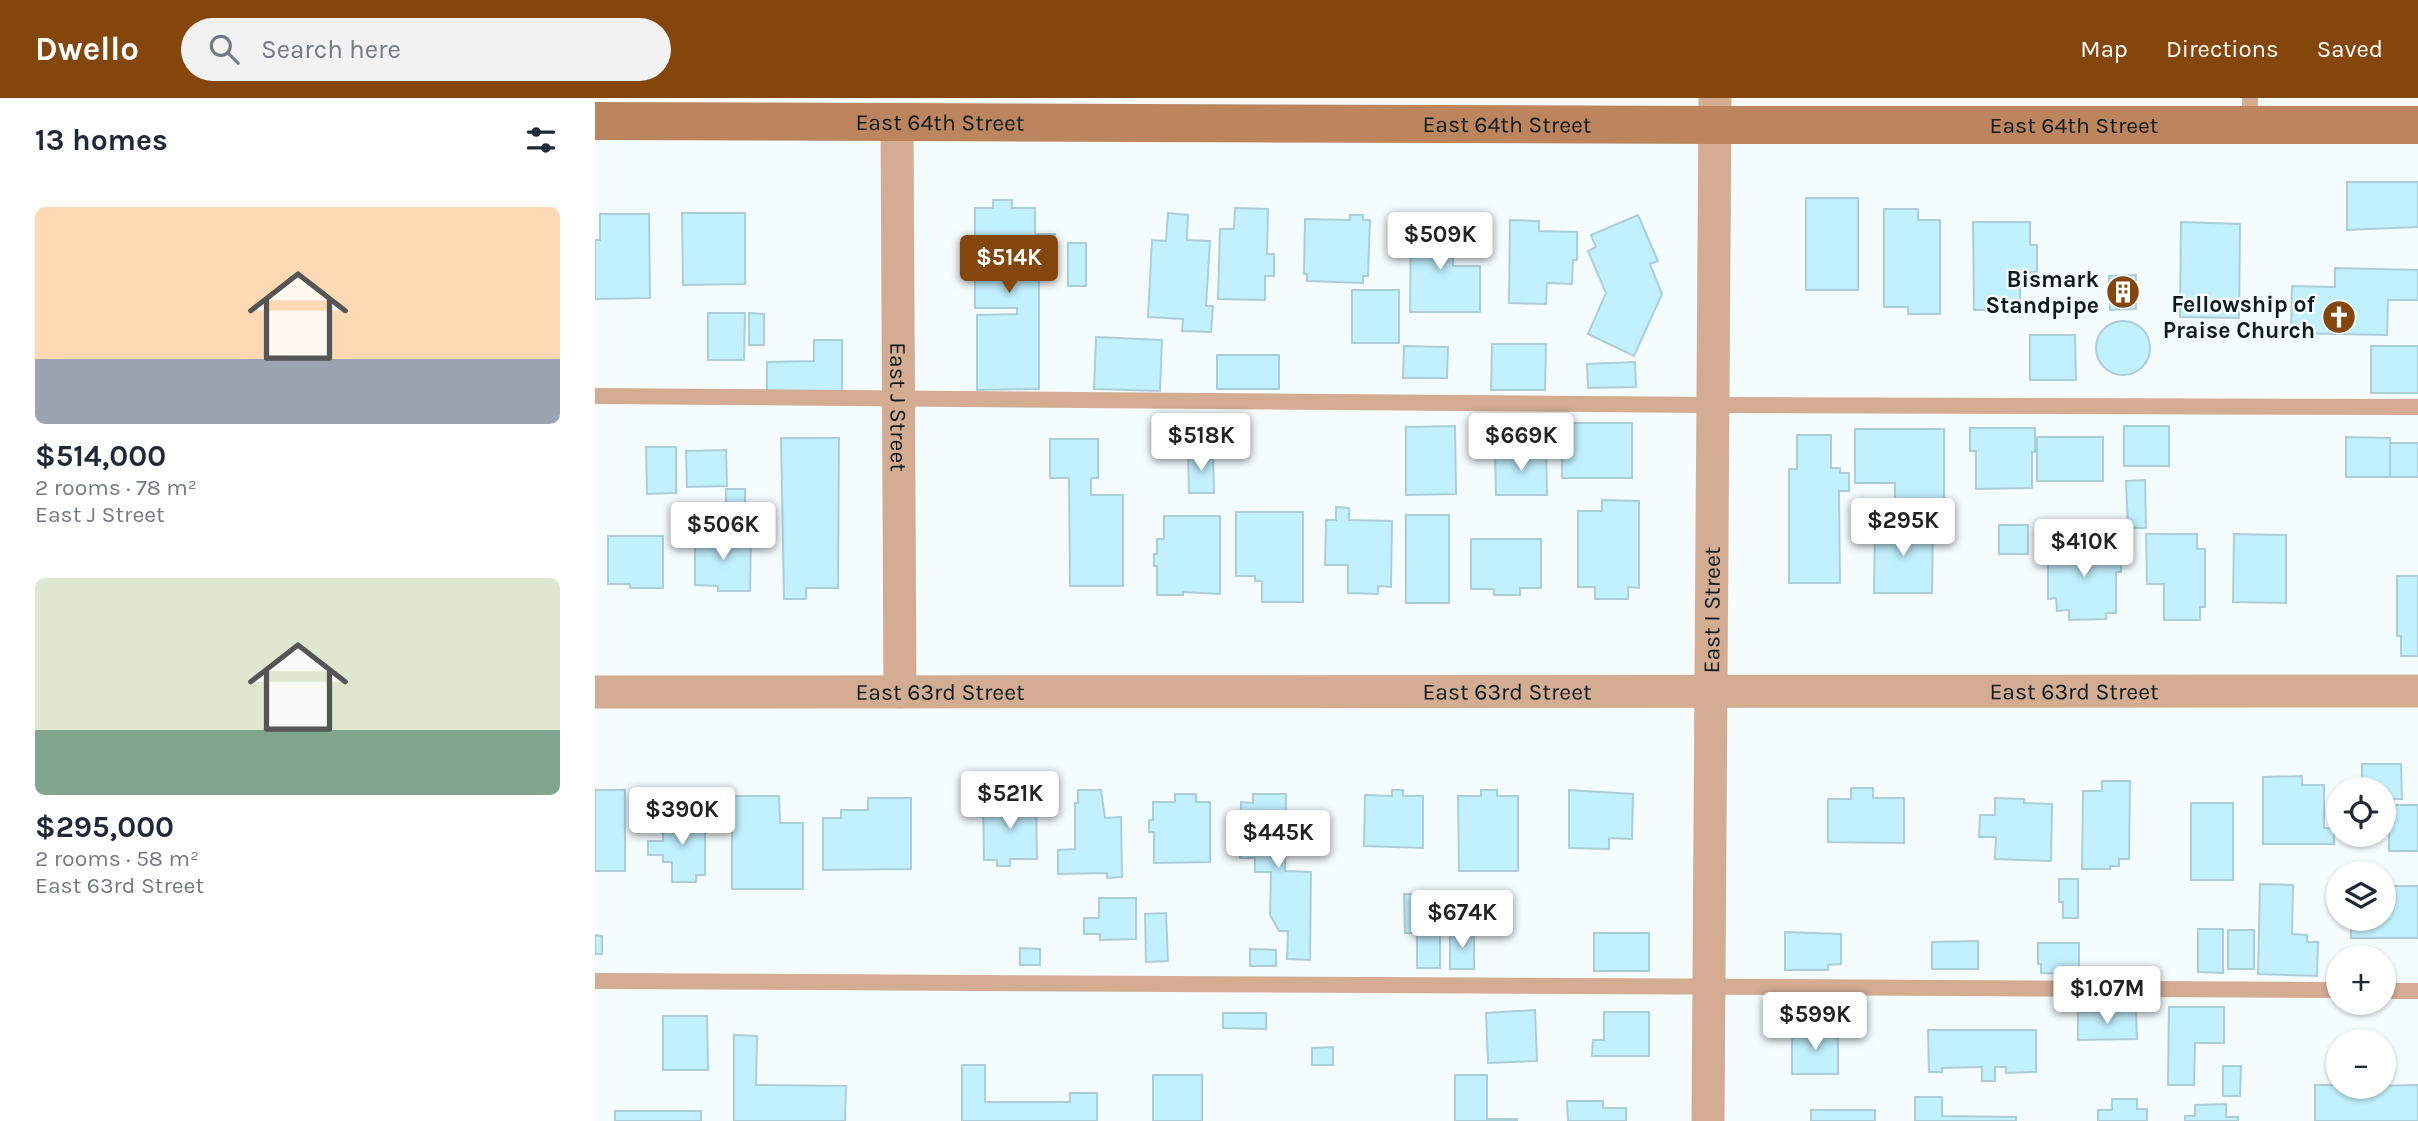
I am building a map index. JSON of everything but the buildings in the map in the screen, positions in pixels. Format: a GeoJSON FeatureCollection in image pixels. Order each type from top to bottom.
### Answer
{"type":"FeatureCollection","features":[{"type":"Feature","properties":{"kind":"street","name":"East 64th Street"},"geometry":{"type":"LineString","coordinates":[[595,121],[897,122],[1715,112],[2250,111],[2418,125]]}},
{"type":"Feature","properties":{"kind":"street","name":"East I Street"},"geometry":{"type":"LineString","coordinates":[[1708,1121],[1715,112]]}},
{"type":"Feature","properties":{"kind":"street","name":"East J Street"},"geometry":{"type":"LineString","coordinates":[[897,122],[900,692]]}},
{"type":"Feature","properties":{"kind":"street","name":"East 63rd Street"},"geometry":{"type":"LineString","coordinates":[[595,692],[2418,691]]}},
{"type":"Feature","properties":{"kind":"lane"},"geometry":{"type":"LineString","coordinates":[[595,396],[1712,405],[2418,407]]}},
{"type":"Feature","properties":{"kind":"lane"},"geometry":{"type":"LineString","coordinates":[[595,981],[2326,990]]}},
{"type":"Feature","properties":{"kind":"lane"},"geometry":{"type":"LineString","coordinates":[[2396,991],[2418,991]]}},
{"type":"Feature","properties":{"kind":"place","name":"Bismark Standpipe"},"geometry":{"type":"Point","coordinates":[2123,292]}},
{"type":"Feature","properties":{"kind":"place","name":"Fellowship of Praise Church"},"geometry":{"type":"Point","coordinates":[2339,317]}}]}
